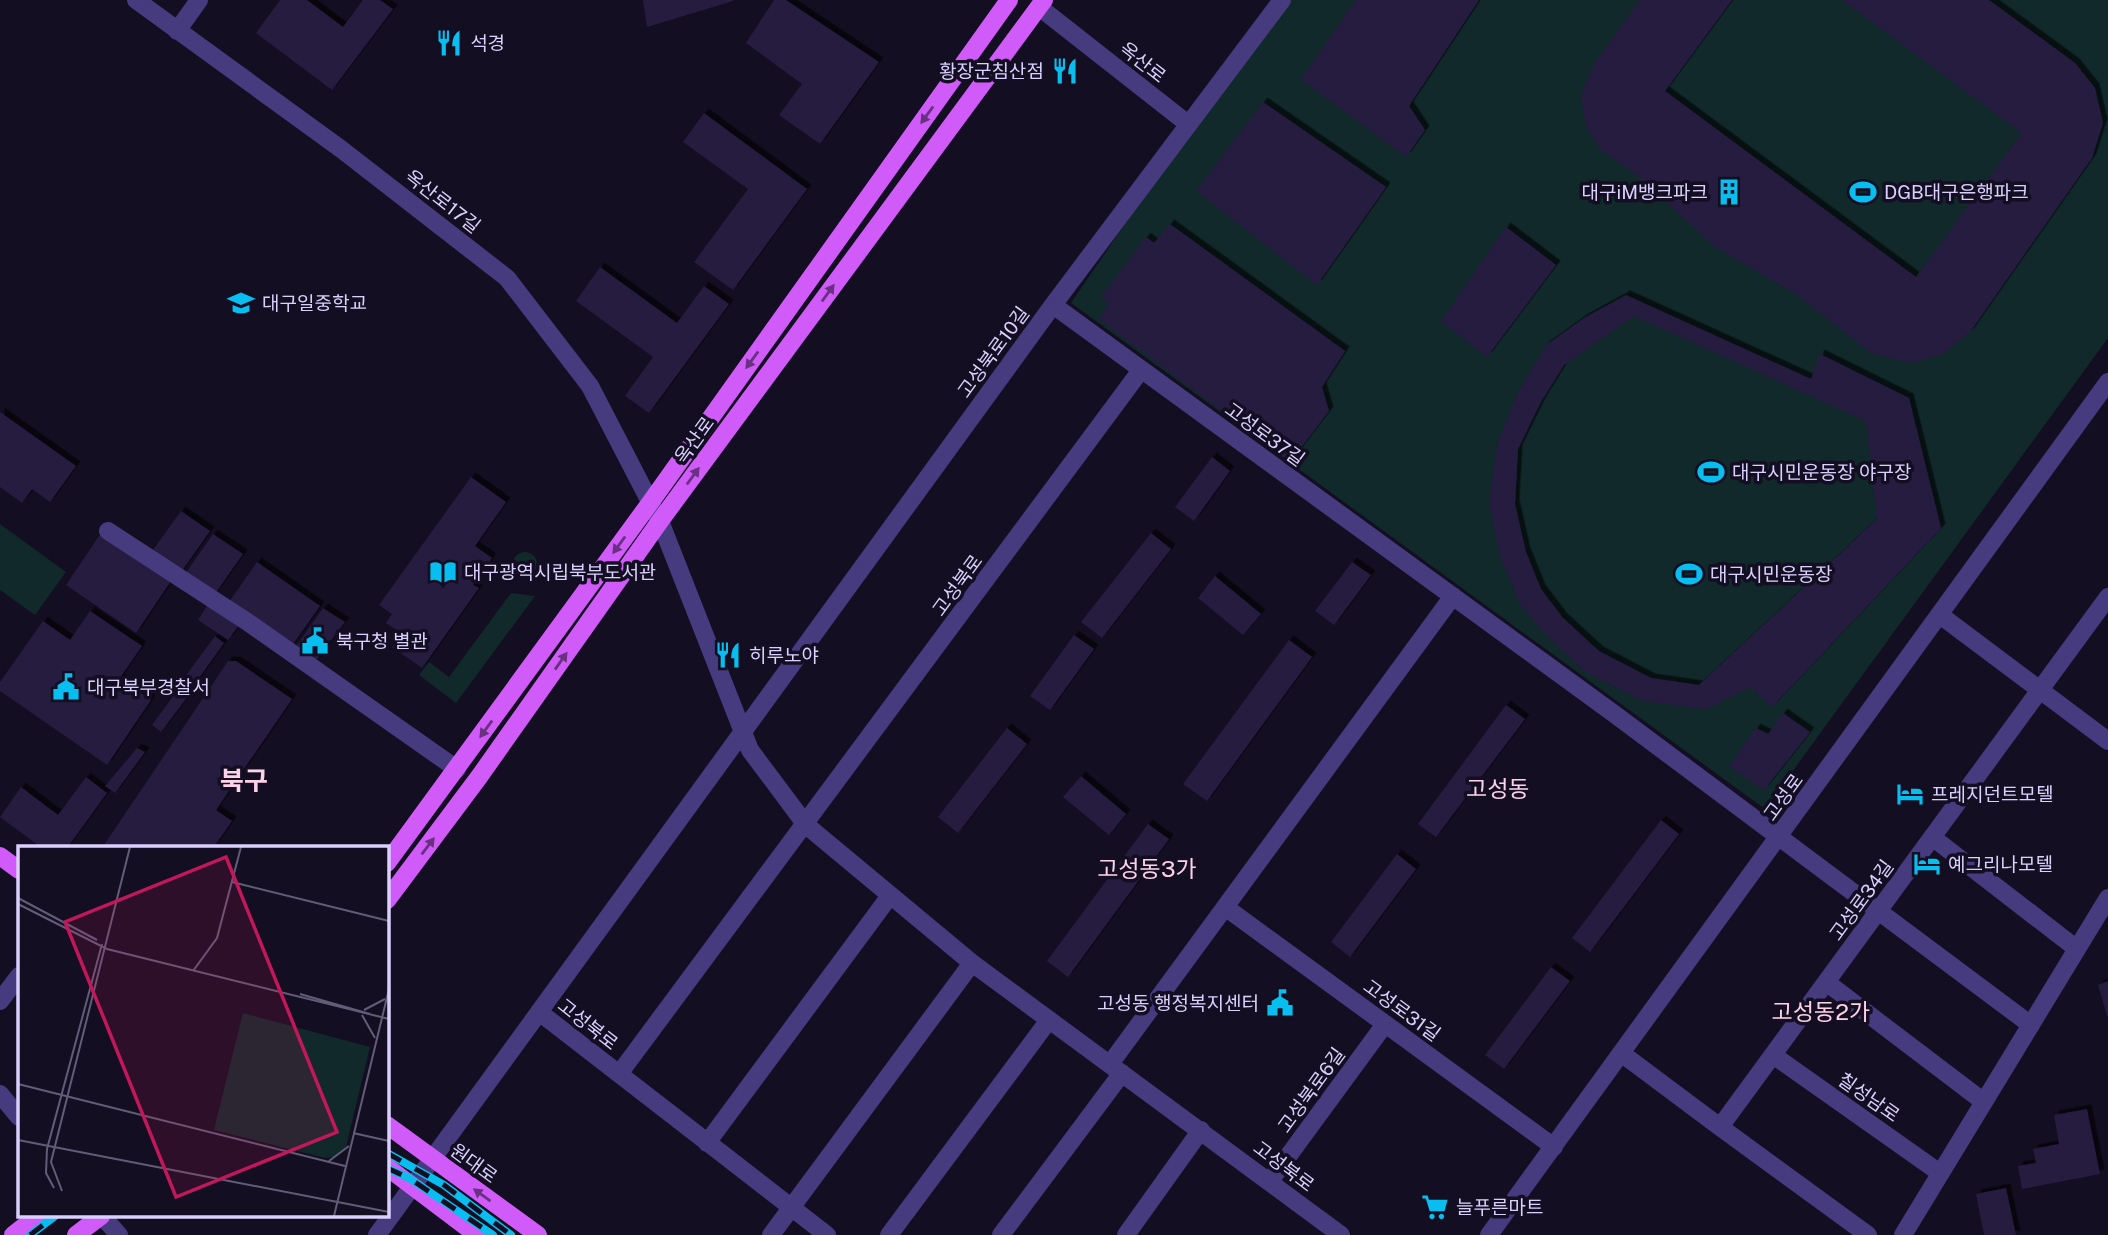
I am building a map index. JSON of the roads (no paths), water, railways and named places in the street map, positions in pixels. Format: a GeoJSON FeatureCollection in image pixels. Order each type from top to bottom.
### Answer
{"type":"FeatureCollection","features":[{"type":"Feature","properties":{"kind":"main road","name":"옥산로"},"geometry":{"type":"LineString","coordinates":[[388,862],[650,503],[1009,0]]}},
{"type":"Feature","properties":{"kind":"main road","name":"옥산로"},"geometry":{"type":"LineString","coordinates":[[388,899],[480,777],[660,521],[1042,4]]}},
{"type":"Feature","properties":{"kind":"main road"},"geometry":{"type":"LineString","coordinates":[[0,856],[18,869]]}},
{"type":"Feature","properties":{"kind":"main road","name":"원대로"},"geometry":{"type":"LineString","coordinates":[[388,1126],[538,1235]]}},
{"type":"Feature","properties":{"kind":"main road"},"geometry":{"type":"LineString","coordinates":[[388,1168],[477,1235]]}},
{"type":"Feature","properties":{"kind":"main road"},"geometry":{"type":"LineString","coordinates":[[13,1235],[34,1218]]}},
{"type":"Feature","properties":{"kind":"main road"},"geometry":{"type":"LineString","coordinates":[[76,1235],[98,1218]]}},
{"type":"Feature","properties":{"kind":"street","name":"옥산로17길"},"geometry":{"type":"LineString","coordinates":[[136,0],[341,149],[507,278],[590,386],[660,521]]}},
{"type":"Feature","properties":{"kind":"street"},"geometry":{"type":"LineString","coordinates":[[177,31],[199,0]]}},
{"type":"Feature","properties":{"kind":"street","name":"고성북로10길"},"geometry":{"type":"LineString","coordinates":[[741,731],[1053,305],[1282,0]]}},
{"type":"Feature","properties":{"kind":"street","name":"옥산로"},"geometry":{"type":"LineString","coordinates":[[1042,4],[1188,124]]}},
{"type":"Feature","properties":{"kind":"street","name":"고성로37길"},"geometry":{"type":"LineString","coordinates":[[1053,305],[1781,837],[1878,912]]}},
{"type":"Feature","properties":{"kind":"street","name":"고성북로"},"geometry":{"type":"LineString","coordinates":[[619,1074],[806,825],[1141,369]]}},
{"type":"Feature","properties":{"kind":"street","name":"고성로"},"geometry":{"type":"LineString","coordinates":[[1489,1235],[2105,391]]}},
{"type":"Feature","properties":{"kind":"street","name":"고성북로"},"geometry":{"type":"LineString","coordinates":[[660,521],[741,731],[767,776],[806,825],[889,897],[972,963],[1341,1235]]}},
{"type":"Feature","properties":{"kind":"street"},"geometry":{"type":"LineString","coordinates":[[108,531],[246,621],[457,769]]}},
{"type":"Feature","properties":{"kind":"street"},"geometry":{"type":"LineString","coordinates":[[1001,1235],[1225,907],[1453,596]]}},
{"type":"Feature","properties":{"kind":"street","name":"고성로34길"},"geometry":{"type":"LineString","coordinates":[[1720,1127],[2108,597]]}},
{"type":"Feature","properties":{"kind":"street"},"geometry":{"type":"LineString","coordinates":[[1940,615],[2108,741]]}},
{"type":"Feature","properties":{"kind":"street","name":"고성북로"},"geometry":{"type":"LineString","coordinates":[[741,731],[538,1012],[827,1235]]}},
{"type":"Feature","properties":{"kind":"street"},"geometry":{"type":"LineString","coordinates":[[1932,837],[2077,949]]}},
{"type":"Feature","properties":{"kind":"street"},"geometry":{"type":"LineString","coordinates":[[707,1143],[889,897]]}},
{"type":"Feature","properties":{"kind":"street"},"geometry":{"type":"LineString","coordinates":[[1903,1235],[2108,898]]}},
{"type":"Feature","properties":{"kind":"street","name":"고성로31길"},"geometry":{"type":"LineString","coordinates":[[1225,907],[1554,1147]]}},
{"type":"Feature","properties":{"kind":"street"},"geometry":{"type":"LineString","coordinates":[[1878,912],[2031,1025]]}},
{"type":"Feature","properties":{"kind":"street"},"geometry":{"type":"LineString","coordinates":[[771,1235],[972,963]]}},
{"type":"Feature","properties":{"kind":"street"},"geometry":{"type":"LineString","coordinates":[[0,1001],[18,977]]}},
{"type":"Feature","properties":{"kind":"street"},"geometry":{"type":"LineString","coordinates":[[1826,982],[1984,1102]]}},
{"type":"Feature","properties":{"kind":"street"},"geometry":{"type":"LineString","coordinates":[[377,1235],[538,1012]]}},
{"type":"Feature","properties":{"kind":"street"},"geometry":{"type":"LineString","coordinates":[[889,1235],[1049,1020]]}},
{"type":"Feature","properties":{"kind":"street","name":"고성북로6길"},"geometry":{"type":"LineString","coordinates":[[1270,1181],[1385,1024]]}},
{"type":"Feature","properties":{"kind":"street"},"geometry":{"type":"LineString","coordinates":[[1621,1053],[1868,1235]]}},
{"type":"Feature","properties":{"kind":"street","name":"칠성남로"},"geometry":{"type":"LineString","coordinates":[[1773,1055],[1940,1173]]}},
{"type":"Feature","properties":{"kind":"street"},"geometry":{"type":"LineString","coordinates":[[0,1094],[18,1116]]}},
{"type":"Feature","properties":{"kind":"street"},"geometry":{"type":"LineString","coordinates":[[1128,1234],[1201,1130]]}},
{"type":"Feature","properties":{"kind":"street"},"geometry":{"type":"LineString","coordinates":[[103,1218],[118,1235]]}},
{"type":"Feature","properties":{"kind":"railway"},"geometry":{"type":"LineString","coordinates":[[388,1154],[444,1185],[511,1235]]}},
{"type":"Feature","properties":{"kind":"railway"},"geometry":{"type":"LineString","coordinates":[[388,1168],[409,1178],[493,1235]]}},
{"type":"Feature","properties":{"kind":"railway"},"geometry":{"type":"LineString","coordinates":[[30,1235],[52,1218]]}},
{"type":"Feature","properties":{"kind":"place","name":"석경"},"geometry":{"type":"Point","coordinates":[449,43]}},
{"type":"Feature","properties":{"kind":"place","name":"황장군침산점"},"geometry":{"type":"Point","coordinates":[1065,71]}},
{"type":"Feature","properties":{"kind":"place","name":"대구iM뱅크파크"},"geometry":{"type":"Point","coordinates":[1729,192]}},
{"type":"Feature","properties":{"kind":"place","name":"DGB대구은행파크"},"geometry":{"type":"Point","coordinates":[1863,192]}},
{"type":"Feature","properties":{"kind":"place","name":"대구일중학교"},"geometry":{"type":"Point","coordinates":[241,303]}},
{"type":"Feature","properties":{"kind":"place","name":"대구시민운동장 야구장"},"geometry":{"type":"Point","coordinates":[1711,472]}},
{"type":"Feature","properties":{"kind":"place","name":"대구광역시립북부도서관"},"geometry":{"type":"Point","coordinates":[443,572]}},
{"type":"Feature","properties":{"kind":"place","name":"대구시민운동장"},"geometry":{"type":"Point","coordinates":[1689,574]}},
{"type":"Feature","properties":{"kind":"place","name":"북구청 별관"},"geometry":{"type":"Point","coordinates":[315,641]}},
{"type":"Feature","properties":{"kind":"place","name":"히루노야"},"geometry":{"type":"Point","coordinates":[728,655]}},
{"type":"Feature","properties":{"kind":"place","name":"대구북부경찰서"},"geometry":{"type":"Point","coordinates":[66,687]}},
{"type":"Feature","properties":{"kind":"place","name":"프레지던트모텔"},"geometry":{"type":"Point","coordinates":[1910,794]}},
{"type":"Feature","properties":{"kind":"place","name":"예그리나모텔"},"geometry":{"type":"Point","coordinates":[1927,864]}},
{"type":"Feature","properties":{"kind":"place","name":"고성동 행정복지센터"},"geometry":{"type":"Point","coordinates":[1280,1003]}},
{"type":"Feature","properties":{"kind":"place","name":"늘푸른마트"},"geometry":{"type":"Point","coordinates":[1435,1207]}},
{"type":"Feature","properties":{"kind":"district","name":"북구"},"geometry":{"type":"Point","coordinates":[244,780]}},
{"type":"Feature","properties":{"kind":"district","name":"고성동"},"geometry":{"type":"Point","coordinates":[1498,788]}},
{"type":"Feature","properties":{"kind":"district","name":"고성동3가"},"geometry":{"type":"Point","coordinates":[1147,868]}},
{"type":"Feature","properties":{"kind":"district","name":"고성동2가"},"geometry":{"type":"Point","coordinates":[1821,1011]}}]}
